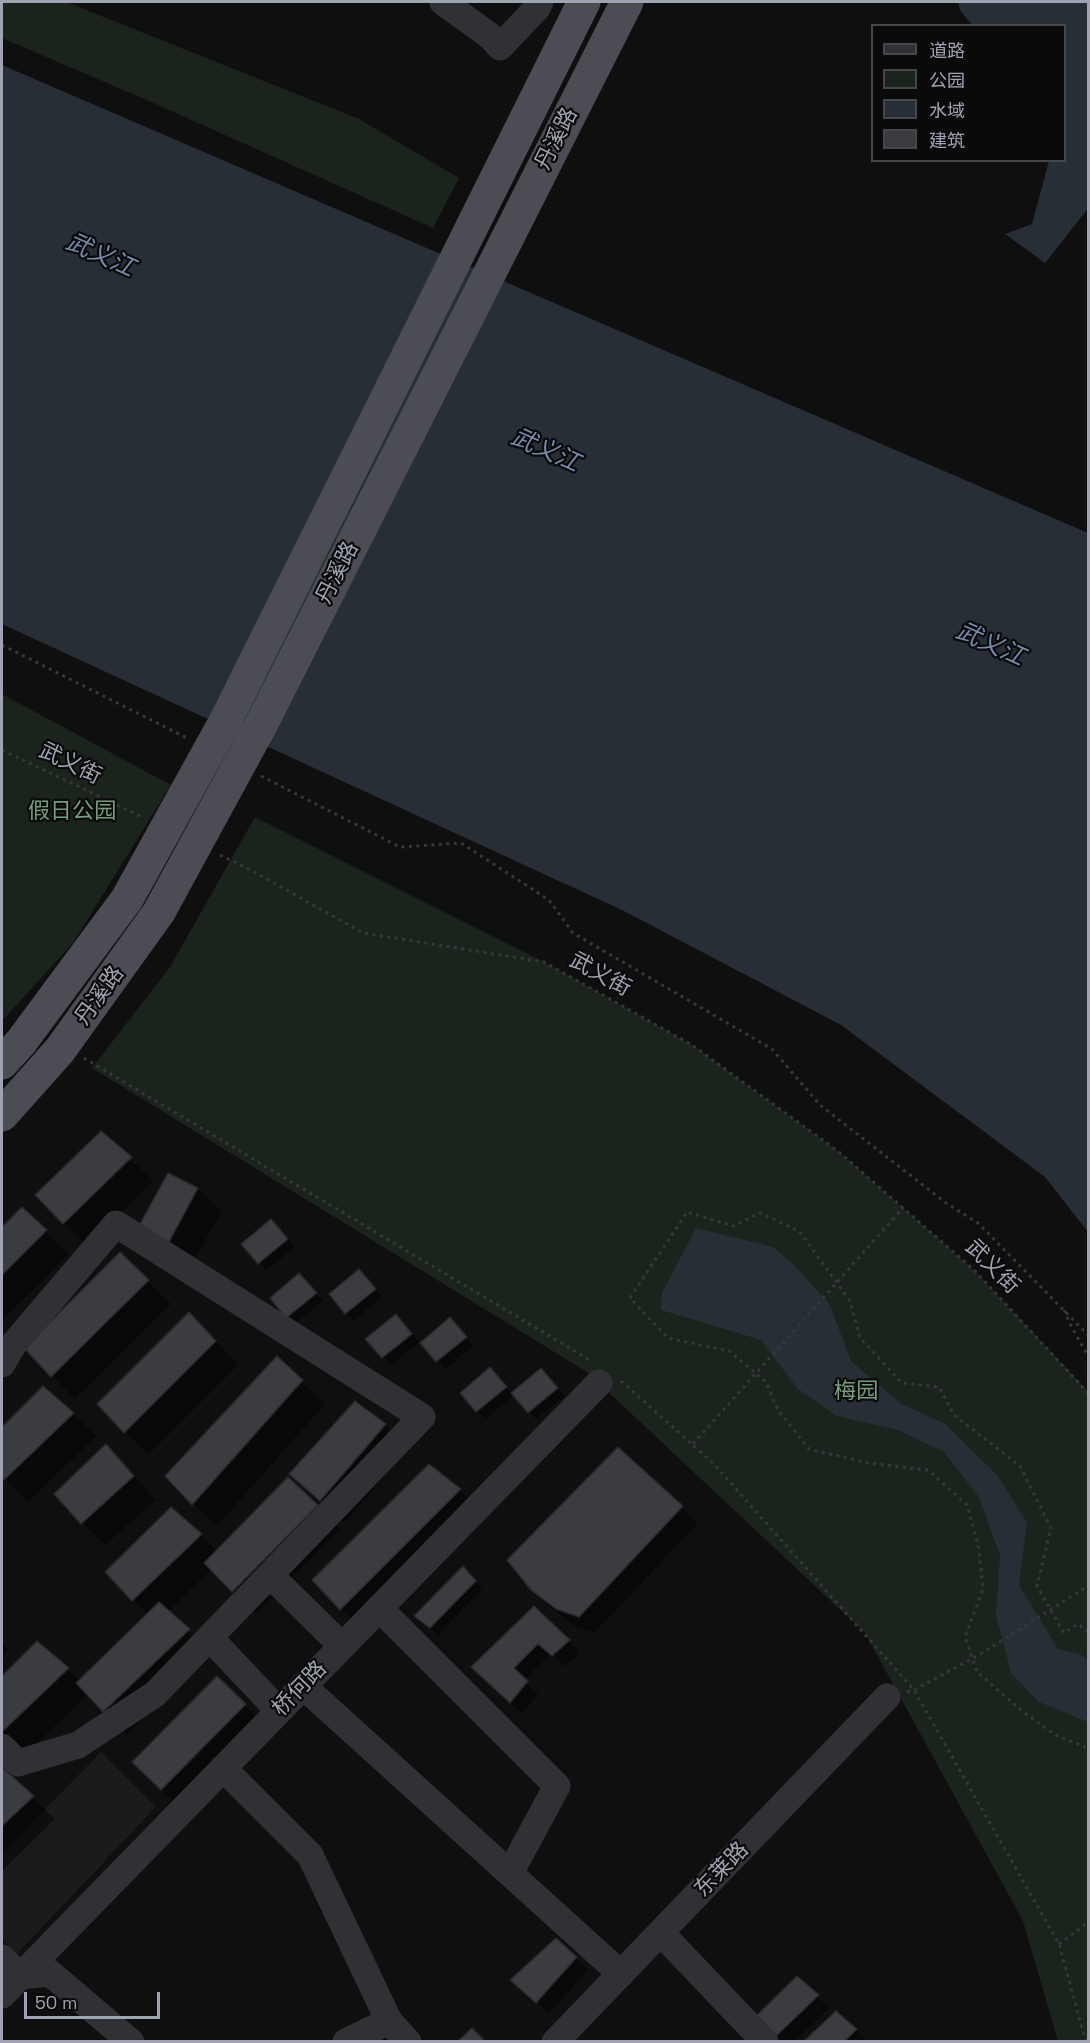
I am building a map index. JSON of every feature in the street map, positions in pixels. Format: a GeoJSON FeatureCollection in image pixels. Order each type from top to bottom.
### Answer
{"type":"FeatureCollection","features":[{"type":"Feature","properties":{"kind":"main road","name":"丹溪路"},"geometry":{"type":"LineString","coordinates":[[2,1063],[21,1042],[127,899],[220,730],[584,2]]}},
{"type":"Feature","properties":{"kind":"main road","name":"丹溪路"},"geometry":{"type":"LineString","coordinates":[[2,1115],[60,1050],[159,912],[262,723],[627,2]]}},
{"type":"Feature","properties":{"kind":"street"},"geometry":{"type":"LineString","coordinates":[[443,2],[490,36],[500,46],[537,8],[540,2]]}},
{"type":"Feature","properties":{"kind":"street"},"geometry":{"type":"LineString","coordinates":[[2,1364],[13,1345],[116,1224],[422,1417],[155,1694],[78,1745],[18,1762],[2,1747]]}},
{"type":"Feature","properties":{"kind":"street","name":"桥何路"},"geometry":{"type":"LineString","coordinates":[[8,1976],[223,1768],[607,1377]]}},
{"type":"Feature","properties":{"kind":"street"},"geometry":{"type":"LineString","coordinates":[[270,1575],[342,1646]]}},
{"type":"Feature","properties":{"kind":"street"},"geometry":{"type":"LineString","coordinates":[[379,1608],[557,1786],[510,1873]]}},
{"type":"Feature","properties":{"kind":"street"},"geometry":{"type":"LineString","coordinates":[[210,1638],[279,1711]]}},
{"type":"Feature","properties":{"kind":"street"},"geometry":{"type":"LineString","coordinates":[[303,1686],[621,1974]]}},
{"type":"Feature","properties":{"kind":"street","name":"东莱路"},"geometry":{"type":"LineString","coordinates":[[555,2042],[887,1697]]}},
{"type":"Feature","properties":{"kind":"street"},"geometry":{"type":"LineString","coordinates":[[223,1768],[310,1855],[389,2021],[408,2042]]}},
{"type":"Feature","properties":{"kind":"street"},"geometry":{"type":"LineString","coordinates":[[661,1933],[765,2042]]}},
{"type":"Feature","properties":{"kind":"street"},"geometry":{"type":"LineString","coordinates":[[8,1976],[50,1973],[130,2042]]}},
{"type":"Feature","properties":{"kind":"street"},"geometry":{"type":"LineString","coordinates":[[346,2042],[389,2021]]}},
{"type":"Feature","properties":{"kind":"path"},"geometry":{"type":"LineString","coordinates":[[2,645],[190,740]]}},
{"type":"Feature","properties":{"kind":"path","name":"武义街"},"geometry":{"type":"LineString","coordinates":[[2,750],[152,822]]}},
{"type":"Feature","properties":{"kind":"path"},"geometry":{"type":"LineString","coordinates":[[253,772],[400,847],[461,843],[549,900],[573,933],[772,1049],[820,1105],[937,1196],[978,1223],[1089,1335]]}},
{"type":"Feature","properties":{"kind":"path","name":"武义街"},"geometry":{"type":"LineString","coordinates":[[217,853],[363,933],[544,962],[692,1045],[839,1152],[974,1270],[1089,1393]]}},
{"type":"Feature","properties":{"kind":"path"},"geometry":{"type":"LineString","coordinates":[[81,1056],[607,1377],[713,1463],[914,1690],[1059,1944],[1086,2042]]}},
{"type":"Feature","properties":{"kind":"path"},"geometry":{"type":"LineString","coordinates":[[693,1445],[903,1208]]}},
{"type":"Feature","properties":{"kind":"path"},"geometry":{"type":"LineString","coordinates":[[1089,1632],[1077,1624],[1064,1633],[1037,1586],[1051,1528],[1020,1466],[954,1415],[939,1387],[902,1383],[860,1338],[850,1301],[799,1232],[760,1213],[733,1226],[687,1212],[630,1298],[668,1338],[729,1351],[766,1382],[778,1410],[809,1449],[868,1463],[928,1470],[967,1505],[979,1549],[983,1589],[965,1637],[977,1672],[1021,1710],[1055,1735],[1089,1748]]}},
{"type":"Feature","properties":{"kind":"path"},"geometry":{"type":"LineString","coordinates":[[1064,1308],[1071,1326],[1089,1356]]}},
{"type":"Feature","properties":{"kind":"path"},"geometry":{"type":"LineString","coordinates":[[887,1697],[914,1690],[972,1659],[1089,1586]]}},
{"type":"Feature","properties":{"kind":"path"},"geometry":{"type":"LineString","coordinates":[[1059,1944],[1089,1923]]}},
{"type":"Feature","properties":{"kind":"shaded area"},"geometry":{"type":"Polygon","coordinates":[[[101,1752],[156,1807],[16,1955],[2,1939],[2,1853],[101,1752]]]}},
{"type":"Feature","properties":{"kind":"green space"},"geometry":{"type":"Polygon","coordinates":[[[2,2],[66,2],[359,119],[459,178],[433,228],[2,38],[2,2]]]}},
{"type":"Feature","properties":{"kind":"green space","name":"假日公园"},"geometry":{"type":"Polygon","coordinates":[[[2,694],[171,785],[73,943],[2,1021],[2,694]]]}},
{"type":"Feature","properties":{"kind":"green space","name":"梅园"},"geometry":{"type":"Polygon","coordinates":[[[255,817],[544,962],[692,1045],[839,1152],[974,1270],[1087,1390],[1088,2041],[1058,2041],[1023,1921],[865,1633],[587,1372],[92,1068],[170,967],[255,817]]]}},
{"type":"Feature","properties":{"kind":"water"},"geometry":{"type":"Polygon","coordinates":[[[958,2],[1088,2],[1088,210],[1045,263],[1005,234],[1032,224],[1049,162],[1066,162],[1066,24],[971,24],[960,10],[958,2]]]}},
{"type":"Feature","properties":{"kind":"water","name":"武义江"},"geometry":{"type":"Polygon","coordinates":[[[2,65],[1088,533],[1088,1232],[1045,1177],[841,1025],[624,911],[2,624],[2,65]]]}},
{"type":"Feature","properties":{"kind":"water"},"geometry":{"type":"Polygon","coordinates":[[[696,1228],[773,1247],[796,1267],[830,1305],[851,1361],[900,1403],[945,1424],[998,1476],[1027,1523],[1019,1585],[1058,1649],[1079,1654],[1088,1659],[1088,1722],[1039,1702],[1011,1673],[996,1615],[1000,1555],[979,1497],[944,1452],[898,1430],[836,1416],[797,1388],[761,1340],[661,1310],[662,1293],[696,1228]]]}},
{"type":"Feature","properties":{"kind":"building"},"geometry":{"type":"Polygon","coordinates":[[[101,1131],[132,1157],[63,1224],[35,1195],[101,1131]]]}},
{"type":"Feature","properties":{"kind":"building"},"geometry":{"type":"Polygon","coordinates":[[[168,1173],[198,1188],[169,1242],[139,1226],[168,1173]]]}},
{"type":"Feature","properties":{"kind":"building"},"geometry":{"type":"Polygon","coordinates":[[[22,1207],[47,1230],[2,1275],[2,1227],[22,1207]]]}},
{"type":"Feature","properties":{"kind":"building"},"geometry":{"type":"Polygon","coordinates":[[[271,1219],[288,1239],[258,1264],[241,1244],[271,1219]]]}},
{"type":"Feature","properties":{"kind":"building"},"geometry":{"type":"Polygon","coordinates":[[[120,1252],[149,1280],[51,1377],[24,1348],[120,1252]]]}},
{"type":"Feature","properties":{"kind":"building"},"geometry":{"type":"Polygon","coordinates":[[[359,1269],[376,1289],[345,1314],[329,1294],[359,1269]]]}},
{"type":"Feature","properties":{"kind":"building"},"geometry":{"type":"Polygon","coordinates":[[[299,1273],[317,1293],[286,1318],[270,1298],[299,1273]]]}},
{"type":"Feature","properties":{"kind":"building"},"geometry":{"type":"Polygon","coordinates":[[[189,1312],[216,1341],[124,1433],[97,1404],[189,1312]]]}},
{"type":"Feature","properties":{"kind":"building"},"geometry":{"type":"Polygon","coordinates":[[[396,1314],[412,1334],[382,1358],[365,1339],[396,1314]]]}},
{"type":"Feature","properties":{"kind":"building"},"geometry":{"type":"Polygon","coordinates":[[[450,1317],[467,1337],[436,1362],[420,1343],[450,1317]]]}},
{"type":"Feature","properties":{"kind":"building"},"geometry":{"type":"Polygon","coordinates":[[[277,1356],[303,1380],[192,1505],[165,1476],[277,1356]]]}},
{"type":"Feature","properties":{"kind":"building"},"geometry":{"type":"Polygon","coordinates":[[[490,1367],[507,1387],[476,1412],[460,1393],[490,1367]]]}},
{"type":"Feature","properties":{"kind":"building"},"geometry":{"type":"Polygon","coordinates":[[[541,1368],[558,1388],[528,1413],[511,1393],[541,1368]]]}},
{"type":"Feature","properties":{"kind":"building"},"geometry":{"type":"Polygon","coordinates":[[[43,1386],[74,1413],[4,1480],[2,1477],[2,1427],[43,1386]]]}},
{"type":"Feature","properties":{"kind":"building"},"geometry":{"type":"Polygon","coordinates":[[[355,1401],[386,1424],[320,1501],[289,1474],[355,1401]]]}},
{"type":"Feature","properties":{"kind":"building"},"geometry":{"type":"Polygon","coordinates":[[[106,1444],[134,1476],[81,1524],[54,1494],[106,1444]]]}},
{"type":"Feature","properties":{"kind":"building"},"geometry":{"type":"Polygon","coordinates":[[[618,1447],[683,1506],[579,1617],[556,1609],[531,1590],[507,1560],[618,1447]]]}},
{"type":"Feature","properties":{"kind":"building"},"geometry":{"type":"Polygon","coordinates":[[[429,1464],[461,1489],[340,1610],[312,1580],[429,1464]]]}},
{"type":"Feature","properties":{"kind":"building"},"geometry":{"type":"Polygon","coordinates":[[[288,1477],[318,1505],[232,1592],[204,1563],[288,1477]]]}},
{"type":"Feature","properties":{"kind":"building"},"geometry":{"type":"Polygon","coordinates":[[[171,1507],[202,1534],[132,1601],[105,1572],[171,1507]]]}},
{"type":"Feature","properties":{"kind":"building"},"geometry":{"type":"Polygon","coordinates":[[[463,1566],[476,1581],[430,1628],[414,1616],[463,1566]]]}},
{"type":"Feature","properties":{"kind":"building"},"geometry":{"type":"Polygon","coordinates":[[[159,1602],[190,1629],[103,1712],[76,1683],[159,1602]]]}},
{"type":"Feature","properties":{"kind":"building"},"geometry":{"type":"Polygon","coordinates":[[[534,1606],[570,1640],[552,1656],[538,1644],[514,1668],[528,1681],[510,1703],[471,1667],[534,1606]]]}},
{"type":"Feature","properties":{"kind":"building"},"geometry":{"type":"Polygon","coordinates":[[[37,1641],[69,1668],[2,1732],[2,1676],[37,1641]]]}},
{"type":"Feature","properties":{"kind":"building"},"geometry":{"type":"Polygon","coordinates":[[[217,1676],[246,1704],[161,1790],[132,1762],[217,1676]]]}},
{"type":"Feature","properties":{"kind":"building"},"geometry":{"type":"Polygon","coordinates":[[[3,1768],[34,1796],[2,1826],[2,1770],[3,1768]]]}},
{"type":"Feature","properties":{"kind":"building"},"geometry":{"type":"Polygon","coordinates":[[[556,1938],[577,1957],[536,2003],[510,1980],[556,1938]]]}},
{"type":"Feature","properties":{"kind":"building"},"geometry":{"type":"Polygon","coordinates":[[[797,1976],[819,1995],[772,2040],[752,2020],[797,1976]]]}},
{"type":"Feature","properties":{"kind":"building"},"geometry":{"type":"Polygon","coordinates":[[[836,2011],[857,2029],[844,2042],[803,2042],[836,2011]]]}},
{"type":"Feature","properties":{"kind":"building"},"geometry":{"type":"Polygon","coordinates":[[[472,2028],[486,2042],[457,2042],[472,2028]]]}}]}
